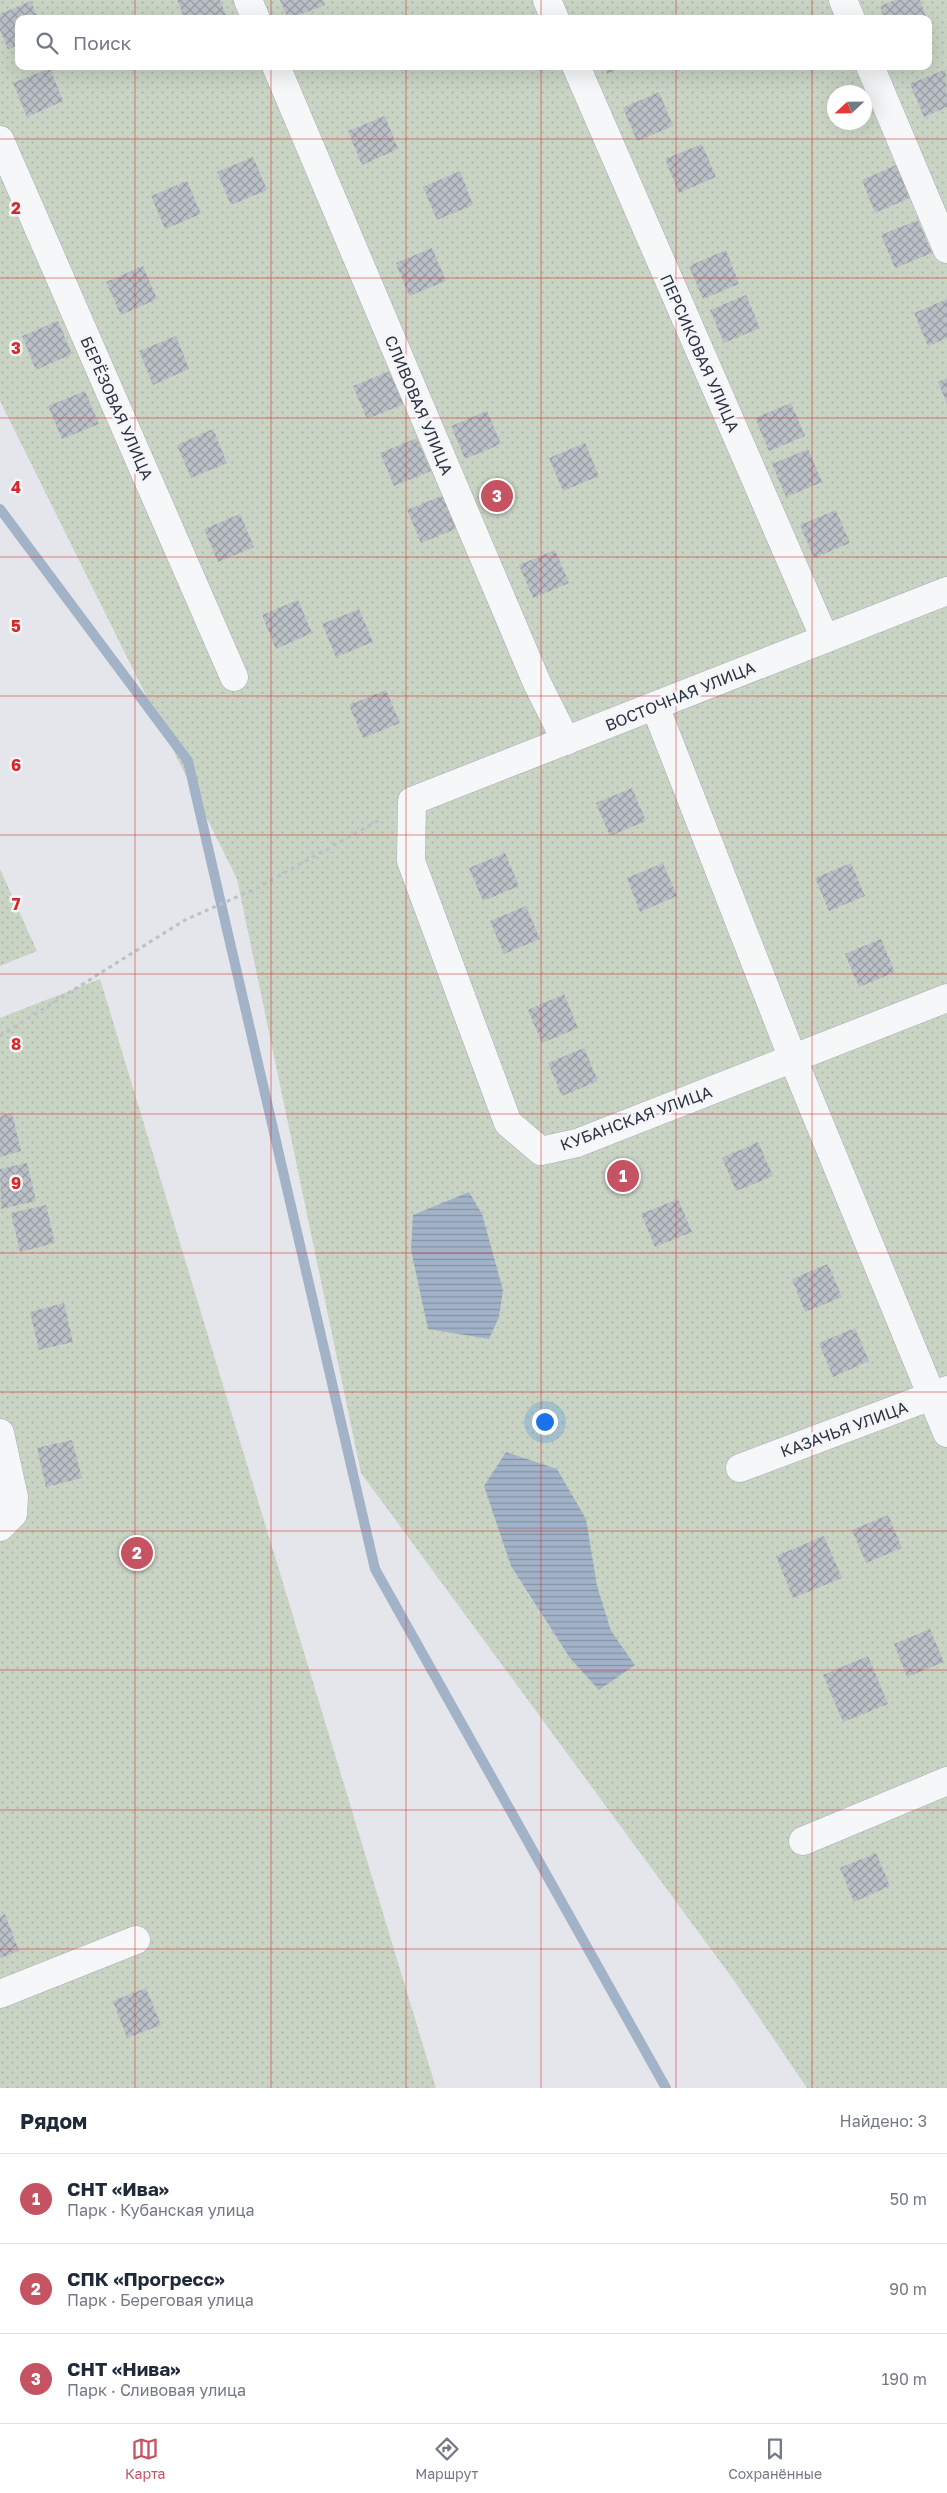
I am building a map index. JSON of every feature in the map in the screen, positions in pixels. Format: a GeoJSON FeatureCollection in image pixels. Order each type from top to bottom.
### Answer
{"type":"FeatureCollection","features":[{"type":"Feature","properties":{"kind":"street"},"geometry":{"type":"LineString","coordinates":[[248,0],[254,15]]}},
{"type":"Feature","properties":{"kind":"street"},"geometry":{"type":"LineString","coordinates":[[547,0],[553,15]]}},
{"type":"Feature","properties":{"kind":"street"},"geometry":{"type":"LineString","coordinates":[[843,0],[849,15]]}},
{"type":"Feature","properties":{"kind":"street","name":"СЛИВОВАЯ УЛИЦА"},"geometry":{"type":"LineString","coordinates":[[278,70],[537,683],[566,741]]}},
{"type":"Feature","properties":{"kind":"street","name":"ПЕРСИКОВАЯ УЛИЦА"},"geometry":{"type":"LineString","coordinates":[[578,70],[825,639]]}},
{"type":"Feature","properties":{"kind":"street"},"geometry":{"type":"LineString","coordinates":[[872,70],[947,248]]}},
{"type":"Feature","properties":{"kind":"street","name":"БЕРЁЗОВАЯ УЛИЦА"},"geometry":{"type":"LineString","coordinates":[[0,140],[234,677]]}},
{"type":"Feature","properties":{"kind":"street","name":"ВОСТОЧНАЯ УЛИЦА"},"geometry":{"type":"LineString","coordinates":[[412,801],[947,591]]}},
{"type":"Feature","properties":{"kind":"street"},"geometry":{"type":"LineString","coordinates":[[655,706],[793,1059],[940,1393],[947,1433]]}},
{"type":"Feature","properties":{"kind":"street","name":"КУБАНСКАЯ УЛИЦА"},"geometry":{"type":"LineString","coordinates":[[412,801],[410,861],[508,1123],[541,1151],[577,1143],[947,998]]}},
{"type":"Feature","properties":{"kind":"street","name":"КАЗАЧЬЯ УЛИЦА"},"geometry":{"type":"LineString","coordinates":[[740,1468],[940,1393]]}},
{"type":"Feature","properties":{"kind":"street"},"geometry":{"type":"LineString","coordinates":[[0,1433],[14,1497],[13,1514],[0,1527]]}},
{"type":"Feature","properties":{"kind":"street"},"geometry":{"type":"LineString","coordinates":[[803,1841],[947,1781]]}},
{"type":"Feature","properties":{"kind":"street"},"geometry":{"type":"LineString","coordinates":[[0,1994],[136,1940]]}},
{"type":"Feature","properties":{"kind":"path"},"geometry":{"type":"LineString","coordinates":[[0,1036],[186,920],[257,888],[412,801]]}},
{"type":"Feature","properties":{"kind":"green space"},"geometry":{"type":"Polygon","coordinates":[[[0,0],[947,0],[947,2088],[807,2088],[735,1982],[361,1473],[237,879],[0,401],[0,0]]]}},
{"type":"Feature","properties":{"kind":"green space"},"geometry":{"type":"Polygon","coordinates":[[[0,869],[37,951],[0,966],[0,869]]]}},
{"type":"Feature","properties":{"kind":"green space"},"geometry":{"type":"Polygon","coordinates":[[[100,979],[436,2088],[0,2088],[0,1018],[100,979]]]}},
{"type":"Feature","properties":{"kind":"water"},"geometry":{"type":"Polygon","coordinates":[[[469,1192],[482,1214],[503,1290],[499,1317],[489,1339],[428,1329],[411,1250],[413,1215],[469,1192]]]}},
{"type":"Feature","properties":{"kind":"water"},"geometry":{"type":"Polygon","coordinates":[[[506,1452],[557,1469],[586,1519],[597,1586],[611,1631],[635,1665],[599,1690],[570,1658],[511,1566],[484,1486],[506,1452]]]}},
{"type":"Feature","properties":{"kind":"building"},"geometry":{"type":"Polygon","coordinates":[[[177,0],[220,0],[226,15],[183,15],[177,0]]]}},
{"type":"Feature","properties":{"kind":"building"},"geometry":{"type":"Polygon","coordinates":[[[280,0],[323,0],[325,5],[299,15],[286,15],[280,0]]]}},
{"type":"Feature","properties":{"kind":"building"},"geometry":{"type":"Polygon","coordinates":[[[895,0],[920,0],[926,15],[883,15],[880,6],[895,0]]]}},
{"type":"Feature","properties":{"kind":"building"},"geometry":{"type":"Polygon","coordinates":[[[31,1],[36,15],[15,15],[15,46],[8,49],[0,30],[0,14],[31,1]]]}},
{"type":"Feature","properties":{"kind":"building"},"geometry":{"type":"Polygon","coordinates":[[[946,69],[947,107],[924,117],[910,84],[946,69]]]}},
{"type":"Feature","properties":{"kind":"building"},"geometry":{"type":"Polygon","coordinates":[[[45,70],[51,70],[63,101],[27,117],[13,83],[45,70]]]}},
{"type":"Feature","properties":{"kind":"building"},"geometry":{"type":"Polygon","coordinates":[[[606,70],[616,70],[607,74],[606,70]]]}},
{"type":"Feature","properties":{"kind":"building"},"geometry":{"type":"Polygon","coordinates":[[[659,92],[673,126],[637,141],[623,108],[659,92]]]}},
{"type":"Feature","properties":{"kind":"building"},"geometry":{"type":"Polygon","coordinates":[[[385,116],[398,149],[362,165],[348,131],[385,116]]]}},
{"type":"Feature","properties":{"kind":"building"},"geometry":{"type":"Polygon","coordinates":[[[702,144],[716,177],[679,193],[665,159],[702,144]]]}},
{"type":"Feature","properties":{"kind":"building"},"geometry":{"type":"Polygon","coordinates":[[[253,157],[267,190],[231,205],[217,172],[253,157]]]}},
{"type":"Feature","properties":{"kind":"building"},"geometry":{"type":"Polygon","coordinates":[[[898,164],[912,197],[875,213],[862,180],[898,164]]]}},
{"type":"Feature","properties":{"kind":"building"},"geometry":{"type":"Polygon","coordinates":[[[460,171],[473,205],[437,220],[423,187],[460,171]]]}},
{"type":"Feature","properties":{"kind":"building"},"geometry":{"type":"Polygon","coordinates":[[[187,181],[201,214],[165,229],[151,196],[187,181]]]}},
{"type":"Feature","properties":{"kind":"building"},"geometry":{"type":"Polygon","coordinates":[[[918,220],[932,253],[895,268],[881,235],[918,220]]]}},
{"type":"Feature","properties":{"kind":"building"},"geometry":{"type":"Polygon","coordinates":[[[432,248],[446,281],[409,296],[396,263],[432,248]]]}},
{"type":"Feature","properties":{"kind":"building"},"geometry":{"type":"Polygon","coordinates":[[[726,250],[739,284],[703,299],[689,266],[726,250]]]}},
{"type":"Feature","properties":{"kind":"building"},"geometry":{"type":"Polygon","coordinates":[[[143,266],[157,299],[121,315],[106,282],[143,266]]]}},
{"type":"Feature","properties":{"kind":"building"},"geometry":{"type":"Polygon","coordinates":[[[746,295],[760,328],[724,343],[710,310],[746,295]]]}},
{"type":"Feature","properties":{"kind":"building"},"geometry":{"type":"Polygon","coordinates":[[[947,299],[947,338],[928,346],[914,313],[947,299]]]}},
{"type":"Feature","properties":{"kind":"building"},"geometry":{"type":"Polygon","coordinates":[[[58,321],[72,354],[36,370],[22,336],[58,321]]]}},
{"type":"Feature","properties":{"kind":"building"},"geometry":{"type":"Polygon","coordinates":[[[176,336],[189,369],[153,385],[139,351],[176,336]]]}},
{"type":"Feature","properties":{"kind":"building"},"geometry":{"type":"Polygon","coordinates":[[[390,371],[404,404],[367,419],[353,386],[390,371]]]}},
{"type":"Feature","properties":{"kind":"building"},"geometry":{"type":"Polygon","coordinates":[[[947,378],[947,404],[938,382],[947,378]]]}},
{"type":"Feature","properties":{"kind":"building"},"geometry":{"type":"Polygon","coordinates":[[[85,391],[99,424],[62,439],[48,406],[85,391]]]}},
{"type":"Feature","properties":{"kind":"building"},"geometry":{"type":"Polygon","coordinates":[[[791,403],[805,436],[769,451],[755,418],[791,403]]]}},
{"type":"Feature","properties":{"kind":"building"},"geometry":{"type":"Polygon","coordinates":[[[487,411],[501,444],[465,459],[451,426],[487,411]]]}},
{"type":"Feature","properties":{"kind":"building"},"geometry":{"type":"Polygon","coordinates":[[[213,429],[227,463],[191,478],[177,445],[213,429]]]}},
{"type":"Feature","properties":{"kind":"building"},"geometry":{"type":"Polygon","coordinates":[[[417,438],[431,471],[394,486],[380,453],[417,438]]]}},
{"type":"Feature","properties":{"kind":"building"},"geometry":{"type":"Polygon","coordinates":[[[585,443],[599,476],[563,491],[549,458],[585,443]]]}},
{"type":"Feature","properties":{"kind":"building"},"geometry":{"type":"Polygon","coordinates":[[[808,449],[822,482],[786,497],[772,464],[808,449]]]}},
{"type":"Feature","properties":{"kind":"building"},"geometry":{"type":"Polygon","coordinates":[[[444,495],[458,528],[421,543],[407,510],[444,495]]]}},
{"type":"Feature","properties":{"kind":"building"},"geometry":{"type":"Polygon","coordinates":[[[836,510],[850,543],[814,558],[800,525],[836,510]]]}},
{"type":"Feature","properties":{"kind":"building"},"geometry":{"type":"Polygon","coordinates":[[[240,514],[254,547],[218,562],[204,529],[240,514]]]}},
{"type":"Feature","properties":{"kind":"building"},"geometry":{"type":"Polygon","coordinates":[[[555,550],[569,583],[533,598],[519,565],[555,550]]]}},
{"type":"Feature","properties":{"kind":"building"},"geometry":{"type":"Polygon","coordinates":[[[298,600],[312,633],[276,649],[262,615],[298,600]]]}},
{"type":"Feature","properties":{"kind":"building"},"geometry":{"type":"Polygon","coordinates":[[[359,609],[373,642],[336,657],[322,624],[359,609]]]}},
{"type":"Feature","properties":{"kind":"building"},"geometry":{"type":"Polygon","coordinates":[[[386,690],[400,723],[363,738],[349,705],[386,690]]]}},
{"type":"Feature","properties":{"kind":"building"},"geometry":{"type":"Polygon","coordinates":[[[632,788],[646,821],[610,836],[596,803],[632,788]]]}},
{"type":"Feature","properties":{"kind":"building"},"geometry":{"type":"Polygon","coordinates":[[[505,853],[519,886],[483,901],[469,868],[505,853]]]}},
{"type":"Feature","properties":{"kind":"building"},"geometry":{"type":"Polygon","coordinates":[[[663,863],[677,896],[640,912],[627,878],[663,863]]]}},
{"type":"Feature","properties":{"kind":"building"},"geometry":{"type":"Polygon","coordinates":[[[851,863],[865,896],[829,911],[815,878],[851,863]]]}},
{"type":"Feature","properties":{"kind":"building"},"geometry":{"type":"Polygon","coordinates":[[[526,906],[540,939],[504,954],[490,921],[526,906]]]}},
{"type":"Feature","properties":{"kind":"building"},"geometry":{"type":"Polygon","coordinates":[[[881,939],[895,972],[859,987],[845,954],[881,939]]]}},
{"type":"Feature","properties":{"kind":"building"},"geometry":{"type":"Polygon","coordinates":[[[564,994],[578,1028],[542,1043],[528,1010],[564,994]]]}},
{"type":"Feature","properties":{"kind":"building"},"geometry":{"type":"Polygon","coordinates":[[[584,1048],[598,1081],[562,1096],[548,1063],[584,1048]]]}},
{"type":"Feature","properties":{"kind":"building"},"geometry":{"type":"Polygon","coordinates":[[[12,1113],[21,1151],[0,1157],[0,1116],[12,1113]]]}},
{"type":"Feature","properties":{"kind":"building"},"geometry":{"type":"Polygon","coordinates":[[[758,1142],[773,1176],[736,1191],[722,1158],[758,1142]]]}},
{"type":"Feature","properties":{"kind":"building"},"geometry":{"type":"Polygon","coordinates":[[[27,1163],[36,1201],[1,1209],[0,1169],[27,1163]]]}},
{"type":"Feature","properties":{"kind":"building"},"geometry":{"type":"Polygon","coordinates":[[[678,1199],[692,1232],[655,1247],[641,1214],[678,1199]]]}},
{"type":"Feature","properties":{"kind":"building"},"geometry":{"type":"Polygon","coordinates":[[[46,1205],[55,1243],[20,1252],[11,1213],[46,1205]]]}},
{"type":"Feature","properties":{"kind":"building"},"geometry":{"type":"Polygon","coordinates":[[[828,1264],[842,1297],[805,1312],[792,1279],[828,1264]]]}},
{"type":"Feature","properties":{"kind":"building"},"geometry":{"type":"Polygon","coordinates":[[[64,1303],[73,1342],[39,1350],[30,1312],[64,1303]]]}},
{"type":"Feature","properties":{"kind":"building"},"geometry":{"type":"Polygon","coordinates":[[[855,1328],[869,1361],[833,1377],[819,1343],[855,1328]]]}},
{"type":"Feature","properties":{"kind":"building"},"geometry":{"type":"Polygon","coordinates":[[[72,1440],[82,1478],[46,1487],[37,1448],[72,1440]]]}},
{"type":"Feature","properties":{"kind":"building"},"geometry":{"type":"Polygon","coordinates":[[[888,1515],[902,1548],[866,1563],[852,1530],[888,1515]]]}},
{"type":"Feature","properties":{"kind":"building"},"geometry":{"type":"Polygon","coordinates":[[[824,1536],[842,1578],[793,1598],[776,1556],[824,1536]]]}},
{"type":"Feature","properties":{"kind":"building"},"geometry":{"type":"Polygon","coordinates":[[[930,1629],[944,1662],[907,1677],[894,1644],[930,1629]]]}},
{"type":"Feature","properties":{"kind":"building"},"geometry":{"type":"Polygon","coordinates":[[[868,1656],[888,1704],[843,1722],[823,1675],[868,1656]]]}},
{"type":"Feature","properties":{"kind":"building"},"geometry":{"type":"Polygon","coordinates":[[[876,1853],[890,1886],[854,1902],[840,1868],[876,1853]]]}},
{"type":"Feature","properties":{"kind":"building"},"geometry":{"type":"Polygon","coordinates":[[[5,1914],[19,1951],[0,1958],[0,1916],[5,1914]]]}},
{"type":"Feature","properties":{"kind":"building"},"geometry":{"type":"Polygon","coordinates":[[[146,1988],[161,2025],[127,2038],[113,2001],[146,1988]]]}},
{"type":"Feature","properties":{"kind":"waterway"},"geometry":{"type":"LineString","coordinates":[[0,509],[188,761],[375,1569],[666,2088]]}},
{"type":"Feature","properties":{"kind":"place","name":"СНТ «Нива»"},"geometry":{"type":"Point","coordinates":[497,496]}},
{"type":"Feature","properties":{"kind":"place","name":"СНТ «Ива»"},"geometry":{"type":"Point","coordinates":[623,1176]}},
{"type":"Feature","properties":{"kind":"place","name":"СПК «Прогресс»"},"geometry":{"type":"Point","coordinates":[137,1553]}}]}
